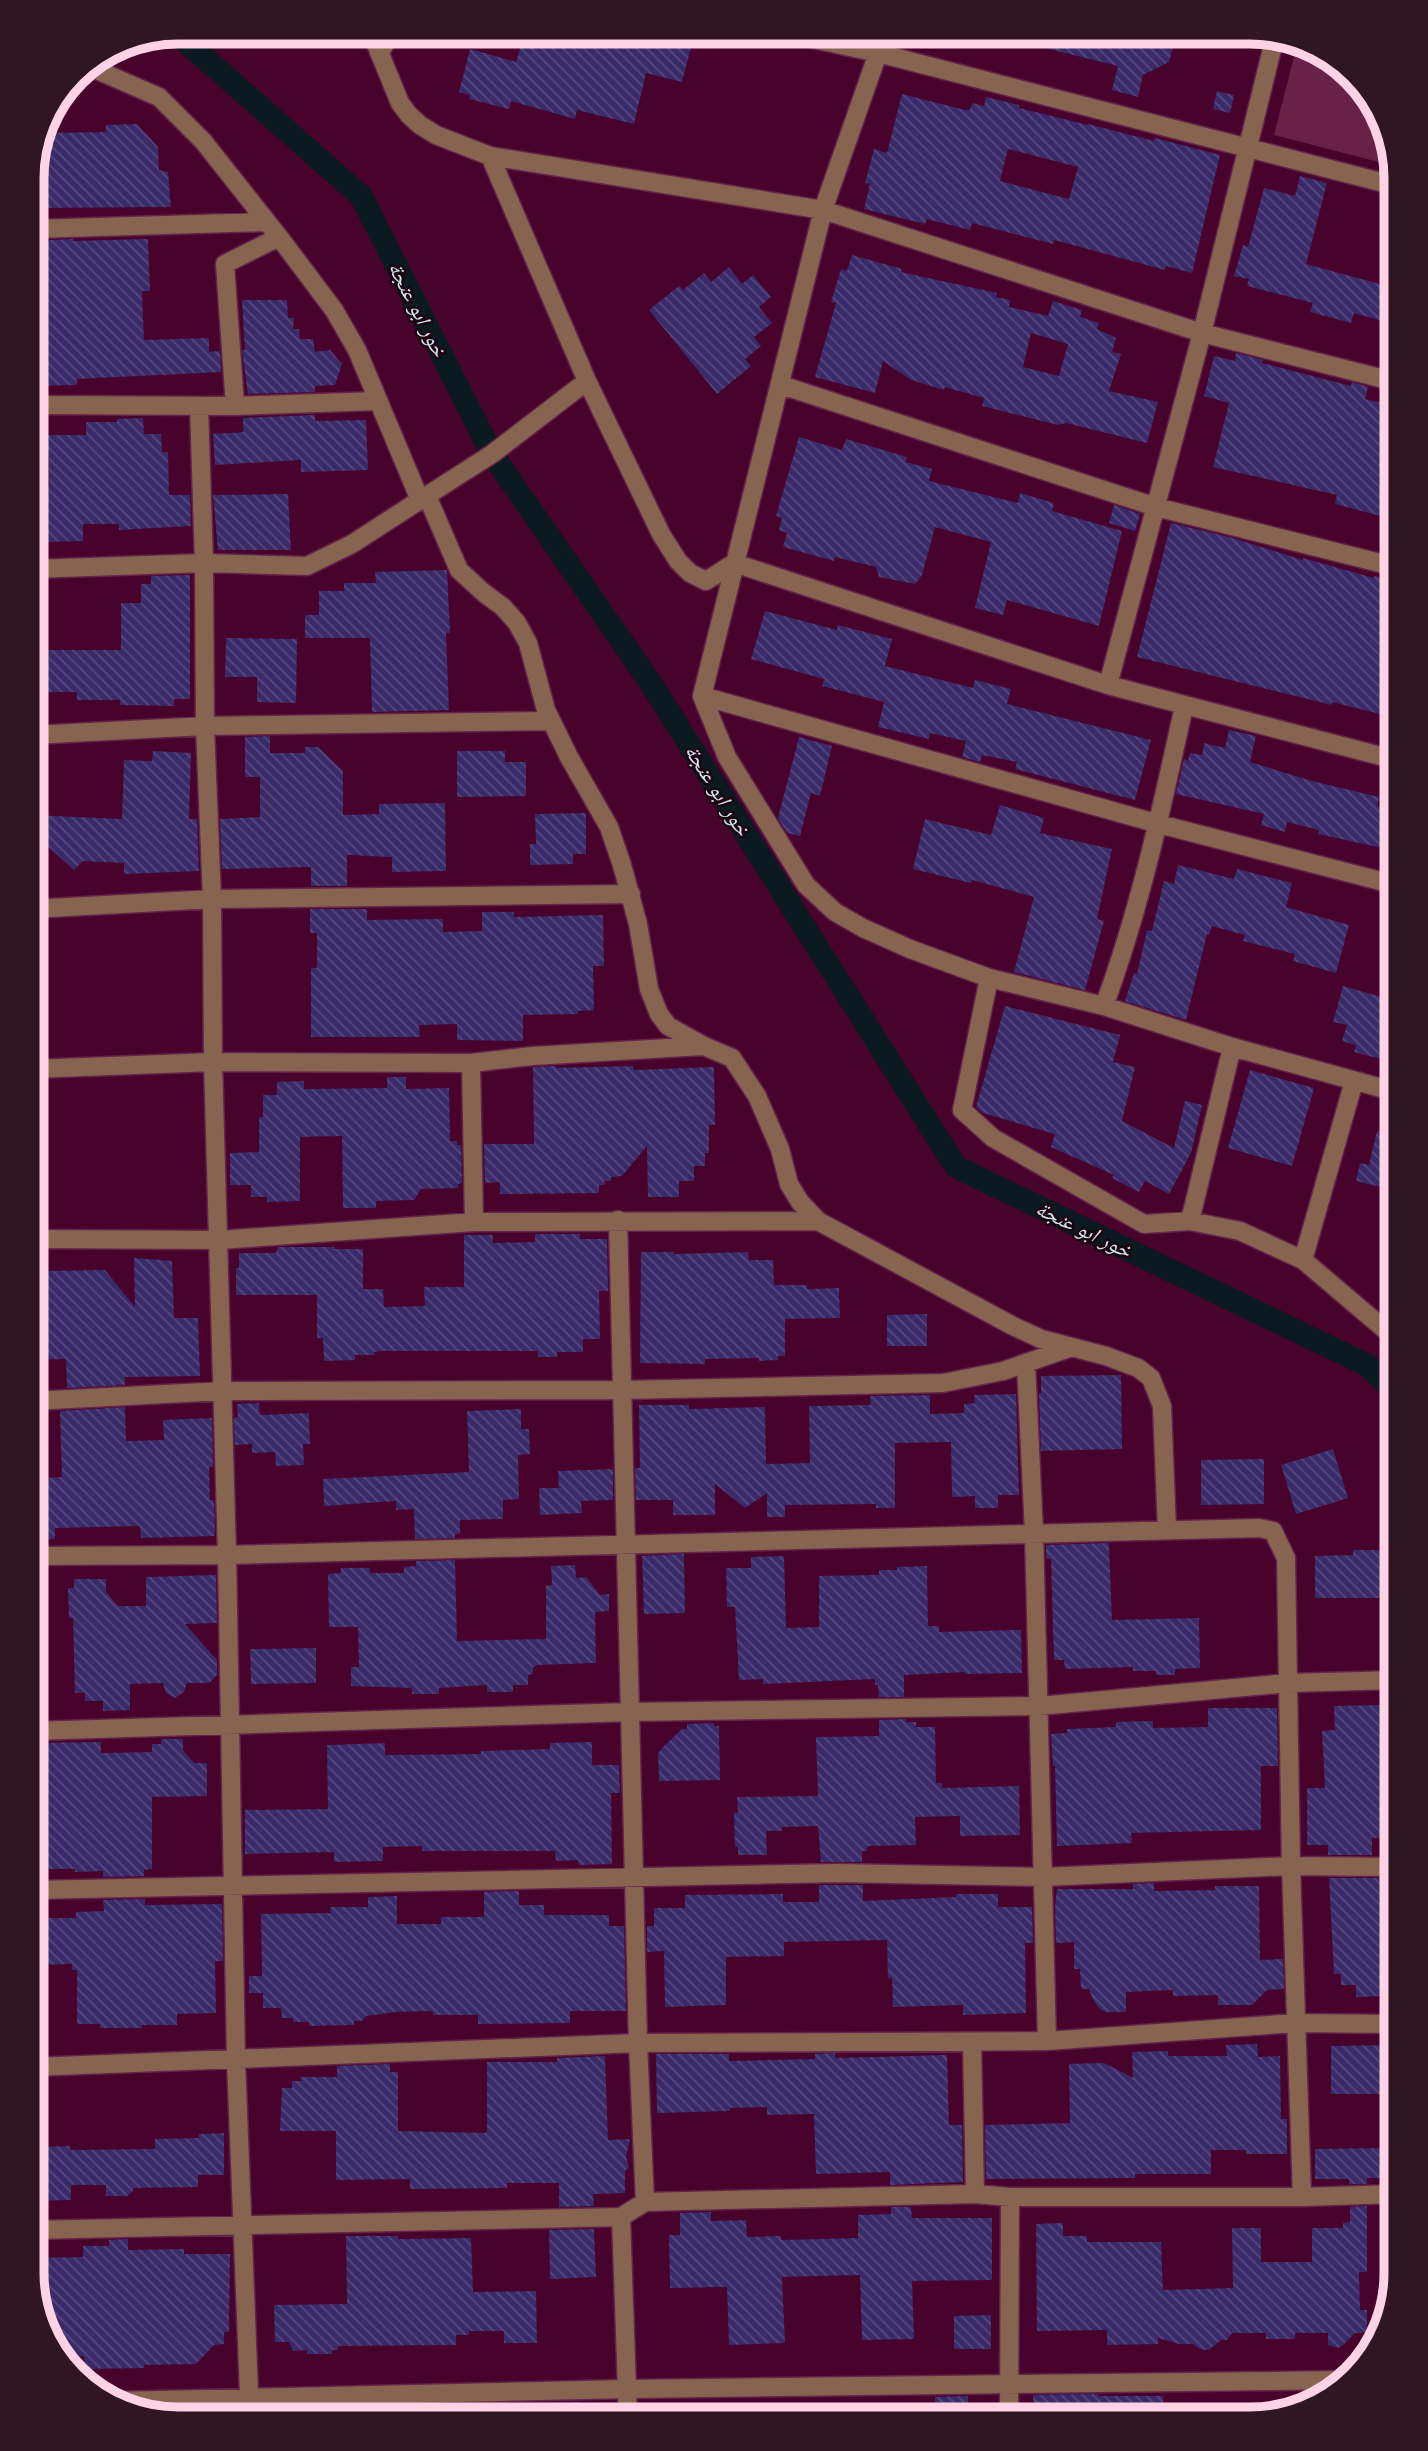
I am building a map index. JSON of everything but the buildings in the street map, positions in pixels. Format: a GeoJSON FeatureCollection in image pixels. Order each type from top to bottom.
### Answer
{"type":"FeatureCollection","features":[{"type":"Feature","properties":{"kind":"street"},"geometry":{"type":"LineString","coordinates":[[376,44],[400,103],[409,116],[436,135],[489,156],[823,210],[1202,333],[1384,379]]}},
{"type":"Feature","properties":{"kind":"street"},"geometry":{"type":"LineString","coordinates":[[379,53],[385,44]]}},
{"type":"Feature","properties":{"kind":"street"},"geometry":{"type":"LineString","coordinates":[[836,44],[1384,183]]}},
{"type":"Feature","properties":{"kind":"street"},"geometry":{"type":"LineString","coordinates":[[880,44],[823,210],[702,696],[727,757],[806,885],[835,912],[863,928],[910,949],[989,978],[1104,1006],[1232,1047],[1384,1088]]}},
{"type":"Feature","properties":{"kind":"street"},"geometry":{"type":"LineString","coordinates":[[1108,685],[1202,333],[1273,46]]}},
{"type":"Feature","properties":{"kind":"street"},"geometry":{"type":"LineString","coordinates":[[98,70],[159,97],[203,141],[340,320],[357,350],[377,401],[459,570],[503,607],[517,623],[528,643],[551,721],[609,827],[631,894],[649,989],[659,1014],[668,1026],[732,1058],[757,1096],[780,1149],[789,1184],[800,1202],[818,1221],[1013,1326],[1041,1339],[1138,1368],[1151,1378],[1162,1406],[1167,1530]]}},
{"type":"Feature","properties":{"kind":"street"},"geometry":{"type":"LineString","coordinates":[[489,156],[587,381],[661,534],[678,561],[690,573],[706,581],[734,563]]}},
{"type":"Feature","properties":{"kind":"street"},"geometry":{"type":"LineString","coordinates":[[44,229],[266,222]]}},
{"type":"Feature","properties":{"kind":"street"},"geometry":{"type":"LineString","coordinates":[[235,405],[225,264],[279,237]]}},
{"type":"Feature","properties":{"kind":"street"},"geometry":{"type":"LineString","coordinates":[[44,569],[204,563],[307,566],[352,544],[492,454],[587,381]]}},
{"type":"Feature","properties":{"kind":"street"},"geometry":{"type":"LineString","coordinates":[[781,386],[1156,507],[1384,564]]}},
{"type":"Feature","properties":{"kind":"street"},"geometry":{"type":"LineString","coordinates":[[44,405],[199,406],[377,401]]}},
{"type":"Feature","properties":{"kind":"street"},"geometry":{"type":"LineString","coordinates":[[199,406],[227,1555],[236,2060],[249,2407]]}},
{"type":"Feature","properties":{"kind":"street"},"geometry":{"type":"LineString","coordinates":[[734,563],[1108,685],[1384,757]]}},
{"type":"Feature","properties":{"kind":"street"},"geometry":{"type":"LineString","coordinates":[[702,696],[1159,824],[1384,882]]}},
{"type":"Feature","properties":{"kind":"street"},"geometry":{"type":"LineString","coordinates":[[1104,1006],[1124,951],[1159,824],[1184,706]]}},
{"type":"Feature","properties":{"kind":"street"},"geometry":{"type":"LineString","coordinates":[[44,734],[205,726],[551,721]]}},
{"type":"Feature","properties":{"kind":"street"},"geometry":{"type":"LineString","coordinates":[[44,908],[212,899],[631,894]]}},
{"type":"Feature","properties":{"kind":"street"},"geometry":{"type":"LineString","coordinates":[[989,978],[962,1110],[993,1138],[1144,1224],[1190,1221],[1240,1231],[1303,1260],[1384,1329]]}},
{"type":"Feature","properties":{"kind":"street"},"geometry":{"type":"LineString","coordinates":[[44,1069],[213,1062],[471,1063],[532,1056],[704,1046]]}},
{"type":"Feature","properties":{"kind":"street"},"geometry":{"type":"LineString","coordinates":[[1190,1221],[1232,1047]]}},
{"type":"Feature","properties":{"kind":"street"},"geometry":{"type":"LineString","coordinates":[[471,1063],[474,1222]]}},
{"type":"Feature","properties":{"kind":"street"},"geometry":{"type":"LineString","coordinates":[[1303,1260],[1354,1081]]}},
{"type":"Feature","properties":{"kind":"street"},"geometry":{"type":"LineString","coordinates":[[618,1220],[638,2043],[645,2202]]}},
{"type":"Feature","properties":{"kind":"street"},"geometry":{"type":"LineString","coordinates":[[44,1239],[219,1240],[474,1222],[818,1221]]}},
{"type":"Feature","properties":{"kind":"street"},"geometry":{"type":"LineString","coordinates":[[44,1400],[223,1391],[622,1390],[943,1383],[1003,1371],[1072,1347]]}},
{"type":"Feature","properties":{"kind":"street"},"geometry":{"type":"LineString","coordinates":[[1026,1364],[1034,1533],[1047,2041]]}},
{"type":"Feature","properties":{"kind":"street"},"geometry":{"type":"LineString","coordinates":[[44,1556],[227,1555],[1259,1528],[1273,1531],[1286,1559],[1291,1866],[1302,2197]]}},
{"type":"Feature","properties":{"kind":"street"},"geometry":{"type":"LineString","coordinates":[[44,1731],[630,1712],[1039,1706],[1288,1683],[1384,1680]]}},
{"type":"Feature","properties":{"kind":"street"},"geometry":{"type":"LineString","coordinates":[[44,1890],[838,1873],[1043,1877],[1291,1866],[1384,1867]]}},
{"type":"Feature","properties":{"kind":"street"},"geometry":{"type":"LineString","coordinates":[[44,2067],[638,2043],[1047,2041],[1295,2023],[1384,2024]]}},
{"type":"Feature","properties":{"kind":"street"},"geometry":{"type":"LineString","coordinates":[[972,2043],[975,2194]]}},
{"type":"Feature","properties":{"kind":"street"},"geometry":{"type":"LineString","coordinates":[[44,2230],[621,2217],[645,2202],[975,2194],[1010,2197],[1384,2194]]}},
{"type":"Feature","properties":{"kind":"street"},"geometry":{"type":"LineString","coordinates":[[1009,2407],[1010,2197]]}},
{"type":"Feature","properties":{"kind":"street"},"geometry":{"type":"LineString","coordinates":[[621,2217],[628,2407]]}},
{"type":"Feature","properties":{"kind":"street"},"geometry":{"type":"LineString","coordinates":[[137,2400],[627,2389],[1331,2380]]}},
{"type":"Feature","properties":{"kind":"shaded area"},"geometry":{"type":"Polygon","coordinates":[[[1295,52],[1325,66],[1351,89],[1362,103],[1377,135],[1383,163],[1274,135],[1295,52]]]}},
{"type":"Feature","properties":{"kind":"waterway","name":"خور ابو عنجة"},"geometry":{"type":"LineString","coordinates":[[189,44],[361,196],[492,454],[650,682],[956,1167],[1367,1365],[1384,1381]]}}]}
